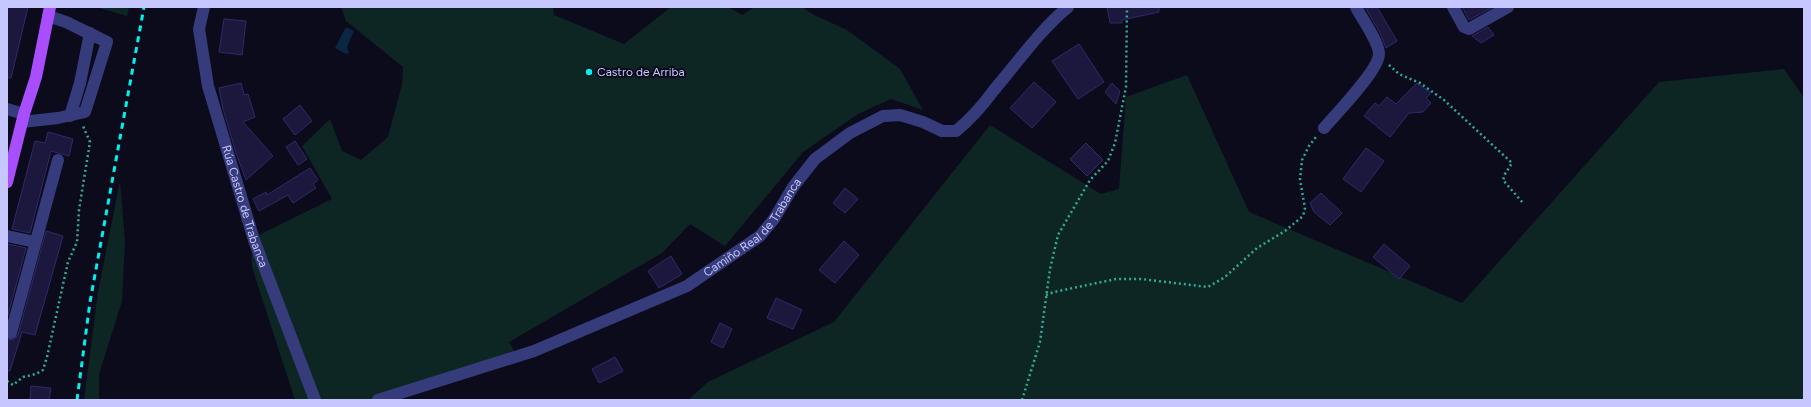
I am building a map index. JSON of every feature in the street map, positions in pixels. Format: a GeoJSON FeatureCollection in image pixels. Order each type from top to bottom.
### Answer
{"type":"FeatureCollection","features":[{"type":"Feature","properties":{"kind":"main road"},"geometry":{"type":"LineString","coordinates":[[7,182],[23,118],[36,77],[49,11]]}},
{"type":"Feature","properties":{"kind":"street","name":"Rúa Castro de Trabanca"},"geometry":{"type":"LineString","coordinates":[[204,7],[199,29],[210,94],[254,240],[315,400]]}},
{"type":"Feature","properties":{"kind":"street","name":"Camiño Real de Trabanca"},"geometry":{"type":"LineString","coordinates":[[378,400],[534,351],[687,286],[760,236],[774,219],[815,159],[850,133],[883,116],[900,115],[923,122],[942,131],[956,131],[975,114],[1032,45],[1068,7]]}},
{"type":"Feature","properties":{"kind":"street"},"geometry":{"type":"LineString","coordinates":[[1324,128],[1370,75],[1378,60],[1379,54],[1376,44],[1356,7]]}},
{"type":"Feature","properties":{"kind":"street"},"geometry":{"type":"LineString","coordinates":[[1453,7],[1464,27],[1469,28],[1508,7]]}},
{"type":"Feature","properties":{"kind":"street"},"geometry":{"type":"LineString","coordinates":[[7,109],[23,118],[70,116],[85,112],[107,42],[66,22],[49,11]]}},
{"type":"Feature","properties":{"kind":"street"},"geometry":{"type":"LineString","coordinates":[[70,116],[80,83],[90,33]]}},
{"type":"Feature","properties":{"kind":"street"},"geometry":{"type":"LineString","coordinates":[[11,333],[58,160]]}},
{"type":"Feature","properties":{"kind":"street"},"geometry":{"type":"LineString","coordinates":[[7,236],[35,242]]}},
{"type":"Feature","properties":{"kind":"path"},"geometry":{"type":"LineString","coordinates":[[1022,400],[1040,342],[1050,269],[1058,235],[1090,180],[1108,161],[1115,144],[1126,87],[1127,7]]}},
{"type":"Feature","properties":{"kind":"path"},"geometry":{"type":"LineString","coordinates":[[1379,54],[1399,74],[1420,83],[1444,100],[1512,163],[1503,180],[1523,203]]}},
{"type":"Feature","properties":{"kind":"path"},"geometry":{"type":"LineString","coordinates":[[7,381],[13,385],[23,377],[36,374],[43,370],[61,301],[68,262],[77,242],[79,210],[90,142],[84,127],[70,116]]}},
{"type":"Feature","properties":{"kind":"path"},"geometry":{"type":"LineString","coordinates":[[1046,295],[1116,279],[1141,279],[1208,287],[1219,280],[1257,248],[1285,231],[1303,216],[1305,208],[1300,180],[1302,160],[1309,146],[1324,128]]}},
{"type":"Feature","properties":{"kind":"green space"},"geometry":{"type":"Polygon","coordinates":[[[96,7],[129,7],[127,16],[96,7]]]}},
{"type":"Feature","properties":{"kind":"green space"},"geometry":{"type":"Polygon","coordinates":[[[341,7],[553,7],[554,15],[624,44],[671,7],[728,7],[742,15],[755,7],[802,7],[812,14],[847,30],[900,69],[923,110],[891,99],[858,114],[803,152],[725,246],[690,224],[662,253],[509,342],[517,356],[378,400],[295,400],[252,267],[251,239],[332,199],[302,146],[330,119],[342,151],[361,160],[388,137],[402,84],[403,67],[346,21],[341,7]]]}},
{"type":"Feature","properties":{"kind":"green space"},"geometry":{"type":"Polygon","coordinates":[[[1784,69],[1804,98],[1804,400],[688,400],[708,382],[834,322],[990,125],[1101,194],[1119,189],[1126,97],[1187,75],[1249,212],[1462,303],[1659,82],[1784,69]]]}},
{"type":"Feature","properties":{"kind":"green space"},"geometry":{"type":"Polygon","coordinates":[[[120,181],[125,242],[122,301],[99,374],[99,400],[84,400],[98,292],[120,181]]]}},
{"type":"Feature","properties":{"kind":"water"},"geometry":{"type":"Polygon","coordinates":[[[346,27],[354,31],[347,47],[349,53],[346,54],[335,48],[346,27]]]}},
{"type":"Feature","properties":{"kind":"building"},"geometry":{"type":"Polygon","coordinates":[[[7,7],[28,7],[11,78],[7,77],[7,7]]]}},
{"type":"Feature","properties":{"kind":"building"},"geometry":{"type":"Polygon","coordinates":[[[1107,7],[1159,7],[1159,12],[1122,20],[1122,23],[1110,23],[1107,7]]]}},
{"type":"Feature","properties":{"kind":"building"},"geometry":{"type":"Polygon","coordinates":[[[1365,7],[1377,7],[1397,41],[1386,48],[1380,33],[1365,7]]]}},
{"type":"Feature","properties":{"kind":"building"},"geometry":{"type":"Polygon","coordinates":[[[1462,7],[1493,7],[1469,20],[1462,7]]]}},
{"type":"Feature","properties":{"kind":"building"},"geometry":{"type":"Polygon","coordinates":[[[224,19],[246,21],[242,55],[219,52],[224,19]]]}},
{"type":"Feature","properties":{"kind":"building"},"geometry":{"type":"Polygon","coordinates":[[[1488,27],[1494,35],[1481,43],[1472,36],[1488,27]]]}},
{"type":"Feature","properties":{"kind":"building"},"geometry":{"type":"Polygon","coordinates":[[[1079,44],[1104,82],[1078,99],[1052,61],[1079,44]]]}},
{"type":"Feature","properties":{"kind":"building"},"geometry":{"type":"Polygon","coordinates":[[[1034,82],[1056,102],[1032,128],[1010,108],[1034,82]]]}},
{"type":"Feature","properties":{"kind":"building"},"geometry":{"type":"Polygon","coordinates":[[[241,83],[244,95],[248,94],[255,117],[243,122],[273,156],[246,180],[223,109],[219,88],[241,83]]]}},
{"type":"Feature","properties":{"kind":"building"},"geometry":{"type":"Polygon","coordinates":[[[1112,83],[1120,91],[1116,104],[1105,92],[1112,83]]]}},
{"type":"Feature","properties":{"kind":"building"},"geometry":{"type":"Polygon","coordinates":[[[1417,83],[1431,93],[1426,98],[1431,103],[1423,112],[1409,113],[1390,137],[1364,116],[1375,103],[1379,106],[1387,97],[1396,104],[1417,83]]]}},
{"type":"Feature","properties":{"kind":"building"},"geometry":{"type":"Polygon","coordinates":[[[300,105],[312,121],[295,135],[283,119],[300,105]]]}},
{"type":"Feature","properties":{"kind":"building"},"geometry":{"type":"Polygon","coordinates":[[[48,132],[73,139],[69,156],[51,151],[30,233],[12,229],[35,141],[45,143],[48,132]]]}},
{"type":"Feature","properties":{"kind":"building"},"geometry":{"type":"Polygon","coordinates":[[[295,141],[307,159],[298,165],[286,147],[295,141]]]}},
{"type":"Feature","properties":{"kind":"building"},"geometry":{"type":"Polygon","coordinates":[[[1086,143],[1103,160],[1087,176],[1070,159],[1086,143]]]}},
{"type":"Feature","properties":{"kind":"building"},"geometry":{"type":"Polygon","coordinates":[[[1366,148],[1384,161],[1361,192],[1343,179],[1366,148]]]}},
{"type":"Feature","properties":{"kind":"building"},"geometry":{"type":"Polygon","coordinates":[[[310,168],[318,180],[313,184],[316,188],[293,203],[288,195],[259,211],[253,199],[266,192],[267,195],[310,168]]]}},
{"type":"Feature","properties":{"kind":"building"},"geometry":{"type":"Polygon","coordinates":[[[845,188],[858,199],[845,213],[833,203],[845,188]]]}},
{"type":"Feature","properties":{"kind":"building"},"geometry":{"type":"Polygon","coordinates":[[[1321,193],[1342,213],[1330,225],[1314,212],[1310,203],[1321,193]]]}},
{"type":"Feature","properties":{"kind":"building"},"geometry":{"type":"Polygon","coordinates":[[[46,231],[63,236],[35,335],[22,332],[10,371],[7,371],[7,339],[13,340],[18,335],[46,231]]]}},
{"type":"Feature","properties":{"kind":"building"},"geometry":{"type":"Polygon","coordinates":[[[844,241],[859,255],[835,283],[819,270],[844,241]]]}},
{"type":"Feature","properties":{"kind":"building"},"geometry":{"type":"Polygon","coordinates":[[[8,244],[26,248],[7,319],[7,246],[8,244]]]}},
{"type":"Feature","properties":{"kind":"building"},"geometry":{"type":"Polygon","coordinates":[[[1384,244],[1410,266],[1399,279],[1373,257],[1384,244]]]}},
{"type":"Feature","properties":{"kind":"building"},"geometry":{"type":"Polygon","coordinates":[[[671,256],[682,274],[659,288],[648,271],[671,256]]]}},
{"type":"Feature","properties":{"kind":"building"},"geometry":{"type":"Polygon","coordinates":[[[776,298],[802,310],[793,329],[767,318],[776,298]]]}},
{"type":"Feature","properties":{"kind":"building"},"geometry":{"type":"Polygon","coordinates":[[[720,323],[732,329],[723,348],[711,342],[720,323]]]}},
{"type":"Feature","properties":{"kind":"building"},"geometry":{"type":"Polygon","coordinates":[[[615,357],[623,371],[599,383],[592,369],[615,357]]]}},
{"type":"Feature","properties":{"kind":"building"},"geometry":{"type":"Polygon","coordinates":[[[31,386],[51,388],[49,400],[30,400],[31,386]]]}},
{"type":"Feature","properties":{"kind":"railway"},"geometry":{"type":"LineString","coordinates":[[77,400],[90,302],[144,7]]}},
{"type":"Feature","properties":{"kind":"place","name":"Castro de Arriba"},"geometry":{"type":"Point","coordinates":[589,72]}}]}
